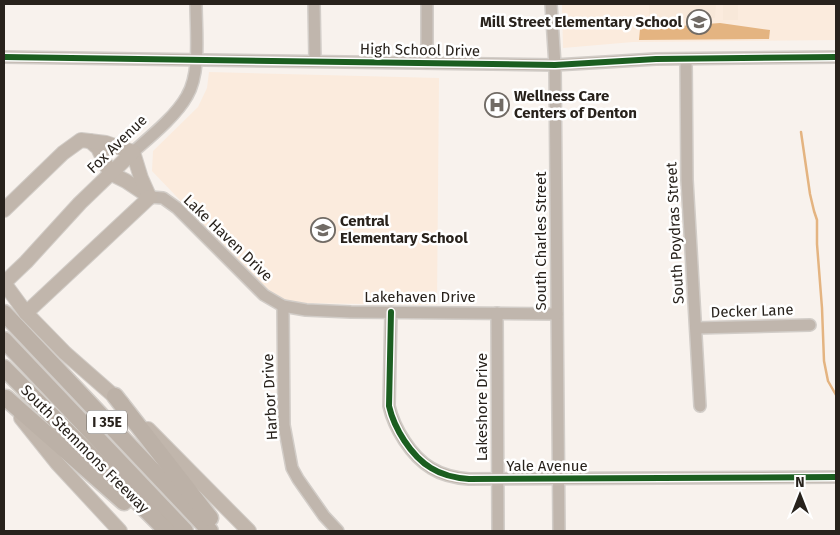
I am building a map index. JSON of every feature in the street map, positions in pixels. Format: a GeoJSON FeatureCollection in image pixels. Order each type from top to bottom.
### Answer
{"type":"FeatureCollection","features":[{"type":"Feature","properties":{"kind":"highway","name":"I 35E"},"geometry":{"type":"LineString","coordinates":[[4,313],[210,531]]}},
{"type":"Feature","properties":{"kind":"highway"},"geometry":{"type":"LineString","coordinates":[[5,341],[185,531]]}},
{"type":"Feature","properties":{"kind":"highway","name":"South Stemmons Freeway"},"geometry":{"type":"LineString","coordinates":[[4,368],[167,531]]}},
{"type":"Feature","properties":{"kind":"highway"},"geometry":{"type":"LineString","coordinates":[[115,396],[221,531]]}},
{"type":"Feature","properties":{"kind":"highway"},"geometry":{"type":"LineString","coordinates":[[5,397],[139,516],[162,531]]}},
{"type":"Feature","properties":{"kind":"main road"},"geometry":{"type":"LineString","coordinates":[[4,210],[63,153],[82,140],[106,143],[133,152],[141,178],[150,197]]}},
{"type":"Feature","properties":{"kind":"main road"},"geometry":{"type":"LineString","coordinates":[[90,141],[98,148],[110,173],[150,197]]}},
{"type":"Feature","properties":{"kind":"main road","name":"Fox Avenue"},"geometry":{"type":"LineString","coordinates":[[4,283],[110,173],[133,152]]}},
{"type":"Feature","properties":{"kind":"main road"},"geometry":{"type":"LineString","coordinates":[[26,313],[150,197]]}},
{"type":"Feature","properties":{"kind":"main road"},"geometry":{"type":"LineString","coordinates":[[4,283],[26,313],[65,353],[115,396],[249,531]]}},
{"type":"Feature","properties":{"kind":"main road","name":"South Stemmons Freeway"},"geometry":{"type":"LineString","coordinates":[[5,397],[57,463],[120,531]]}},
{"type":"Feature","properties":{"kind":"street","name":"Fox Avenue"},"geometry":{"type":"LineString","coordinates":[[133,152],[169,118],[187,97],[195,72],[196,4]]}},
{"type":"Feature","properties":{"kind":"street"},"geometry":{"type":"LineString","coordinates":[[314,4],[316,61]]}},
{"type":"Feature","properties":{"kind":"street"},"geometry":{"type":"LineString","coordinates":[[427,4],[427,63]]}},
{"type":"Feature","properties":{"kind":"street","name":"South Charles Street"},"geometry":{"type":"LineString","coordinates":[[551,4],[555,64],[559,531]]}},
{"type":"Feature","properties":{"kind":"street","name":"High School Drive"},"geometry":{"type":"LineString","coordinates":[[4,58],[555,64],[686,59],[836,57]]}},
{"type":"Feature","properties":{"kind":"street","name":"South Poydras Street"},"geometry":{"type":"LineString","coordinates":[[686,59],[687,180],[700,406]]}},
{"type":"Feature","properties":{"kind":"street","name":"Lake Haven Drive"},"geometry":{"type":"LineString","coordinates":[[150,197],[163,198],[178,208],[264,295],[283,306]]}},
{"type":"Feature","properties":{"kind":"street","name":"Lakehaven Drive"},"geometry":{"type":"LineString","coordinates":[[283,306],[306,310],[556,314]]}},
{"type":"Feature","properties":{"kind":"street","name":"Harbor Drive"},"geometry":{"type":"LineString","coordinates":[[283,306],[284,425],[292,468],[324,516],[338,531]]}},
{"type":"Feature","properties":{"kind":"street","name":"Yale Avenue"},"geometry":{"type":"LineString","coordinates":[[391,312],[389,406],[391,416],[401,436],[423,461],[430,468],[442,473],[469,479],[836,477]]}},
{"type":"Feature","properties":{"kind":"street","name":"Lakeshore Drive"},"geometry":{"type":"LineString","coordinates":[[497,313],[498,531]]}},
{"type":"Feature","properties":{"kind":"street","name":"Decker Lane"},"geometry":{"type":"LineString","coordinates":[[696,328],[810,324]]}},
{"type":"Feature","properties":{"kind":"shaded area","name":"Mill Street Elementary School"},"geometry":{"type":"Polygon","coordinates":[[[562,4],[836,4],[836,40],[633,42],[563,48],[562,4]]]}},
{"type":"Feature","properties":{"kind":"shaded area"},"geometry":{"type":"Polygon","coordinates":[[[649,4],[716,4],[715,18],[649,18],[649,4]]]}},
{"type":"Feature","properties":{"kind":"shaded area"},"geometry":{"type":"Polygon","coordinates":[[[723,4],[738,4],[738,20],[723,20],[723,4]]]}},
{"type":"Feature","properties":{"kind":"shaded area"},"geometry":{"type":"Polygon","coordinates":[[[720,23],[770,30],[769,39],[639,40],[640,29],[720,23]]]}},
{"type":"Feature","properties":{"kind":"shaded area","name":"Central Elementary School"},"geometry":{"type":"Polygon","coordinates":[[[209,72],[439,78],[437,305],[293,303],[280,299],[266,290],[152,171],[153,151],[198,107],[207,88],[209,72]]]}},
{"type":"Feature","properties":{"kind":"waterway"},"geometry":{"type":"LineString","coordinates":[[801,132],[810,194],[817,220],[824,361],[828,381],[836,395]]}},
{"type":"Feature","properties":{"kind":"cycle path"},"geometry":{"type":"LineString","coordinates":[[4,57],[555,65],[656,59],[836,57]]}},
{"type":"Feature","properties":{"kind":"cycle path"},"geometry":{"type":"LineString","coordinates":[[391,312],[389,406],[391,414],[399,432],[410,449],[424,463],[444,474],[469,479],[836,477]]}},
{"type":"Feature","properties":{"kind":"place","name":"Mill Street Elementary School"},"geometry":{"type":"Point","coordinates":[699,22]}},
{"type":"Feature","properties":{"kind":"place","name":"Wellness Care Centers of Denton"},"geometry":{"type":"Point","coordinates":[497,105]}},
{"type":"Feature","properties":{"kind":"place","name":"Central Elementary School"},"geometry":{"type":"Point","coordinates":[323,230]}}]}
